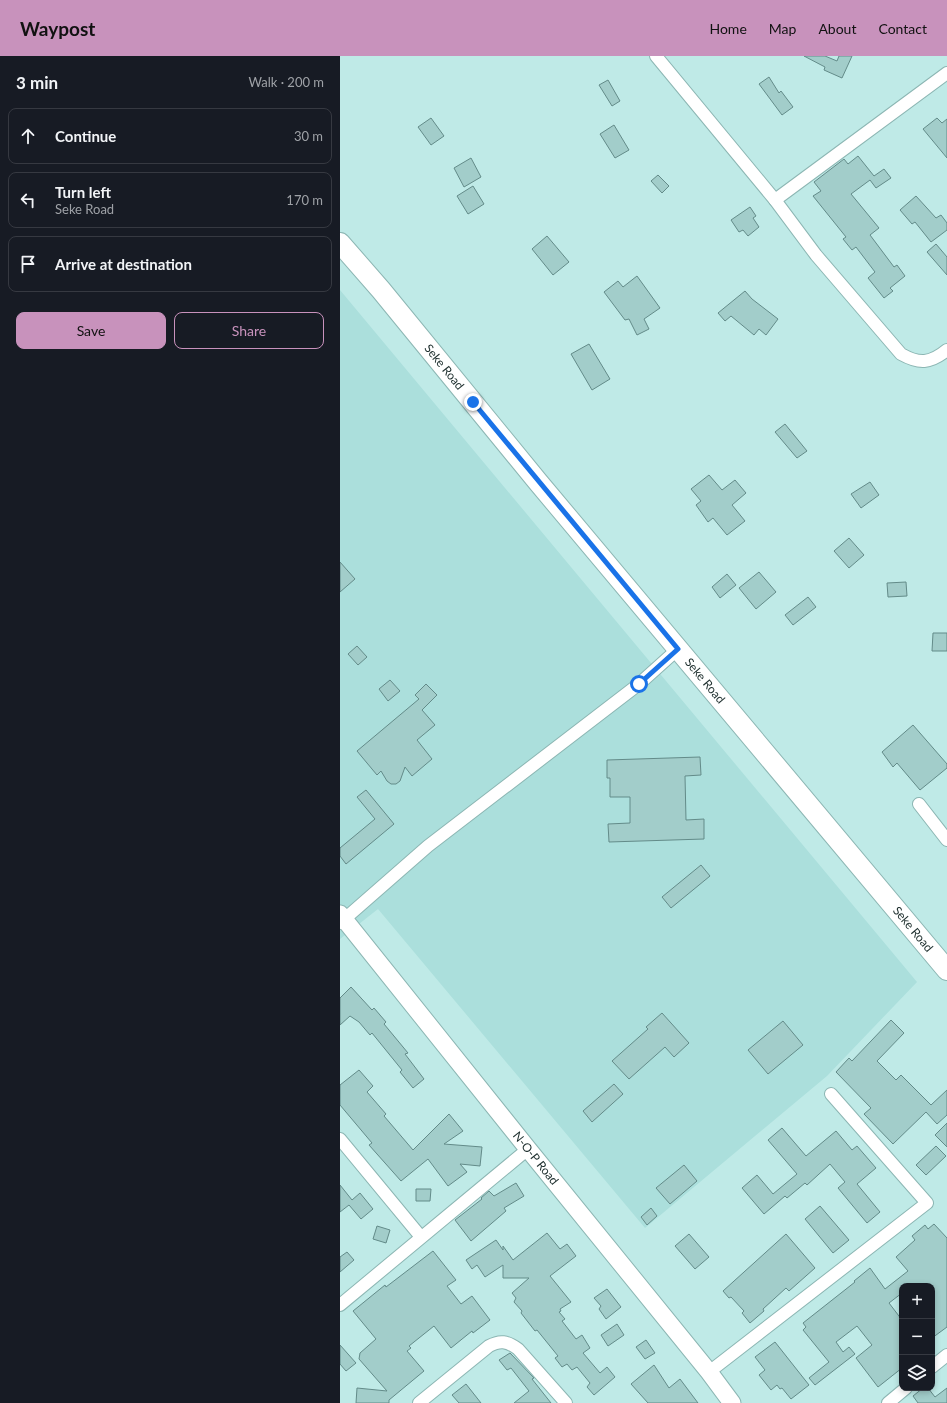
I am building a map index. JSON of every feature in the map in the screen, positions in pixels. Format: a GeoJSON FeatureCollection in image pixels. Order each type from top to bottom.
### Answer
{"type":"FeatureCollection","features":[{"type":"Feature","properties":{"kind":"main road","name":"Seke Road"},"geometry":{"type":"LineString","coordinates":[[340,243],[381,290],[533,476],[947,970]]}},
{"type":"Feature","properties":{"kind":"street"},"geometry":{"type":"LineString","coordinates":[[656,56],[775,200],[816,255],[901,354],[913,360],[926,361],[941,355],[947,350]]}},
{"type":"Feature","properties":{"kind":"street"},"geometry":{"type":"LineString","coordinates":[[775,200],[947,73]]}},
{"type":"Feature","properties":{"kind":"street"},"geometry":{"type":"LineString","coordinates":[[341,919],[428,846],[639,684],[678,649]]}},
{"type":"Feature","properties":{"kind":"street"},"geometry":{"type":"LineString","coordinates":[[920,804],[947,840]]}},
{"type":"Feature","properties":{"kind":"street","name":"N-O-P Road"},"geometry":{"type":"LineString","coordinates":[[341,919],[709,1372],[732,1403]]}},
{"type":"Feature","properties":{"kind":"street"},"geometry":{"type":"LineString","coordinates":[[709,1372],[927,1203],[831,1094]]}},
{"type":"Feature","properties":{"kind":"street"},"geometry":{"type":"LineString","coordinates":[[340,1138],[421,1237]]}},
{"type":"Feature","properties":{"kind":"street"},"geometry":{"type":"LineString","coordinates":[[340,1305],[528,1149]]}},
{"type":"Feature","properties":{"kind":"street"},"geometry":{"type":"LineString","coordinates":[[419,1403],[488,1346],[496,1342],[503,1341],[510,1343],[518,1349],[566,1403]]}},
{"type":"Feature","properties":{"kind":"street"},"geometry":{"type":"LineString","coordinates":[[935,1365],[947,1355]]}},
{"type":"Feature","properties":{"kind":"street"},"geometry":{"type":"LineString","coordinates":[[888,1403],[902,1391]]}},
{"type":"Feature","properties":{"kind":"shaded area"},"geometry":{"type":"Polygon","coordinates":[[[340,290],[917,982],[827,1076],[645,1228],[378,909],[340,939],[340,290]]]}},
{"type":"Feature","properties":{"kind":"building"},"geometry":{"type":"Polygon","coordinates":[[[804,56],[825,56],[837,61],[839,56],[852,56],[842,78],[824,70],[825,67],[804,56]]]}},
{"type":"Feature","properties":{"kind":"building"},"geometry":{"type":"Polygon","coordinates":[[[769,77],[779,93],[781,91],[793,107],[782,115],[759,84],[769,77]]]}},
{"type":"Feature","properties":{"kind":"building"},"geometry":{"type":"Polygon","coordinates":[[[608,80],[620,101],[612,106],[599,85],[608,80]]]}},
{"type":"Feature","properties":{"kind":"building"},"geometry":{"type":"Polygon","coordinates":[[[431,118],[444,136],[431,145],[418,127],[431,118]]]}},
{"type":"Feature","properties":{"kind":"building"},"geometry":{"type":"Polygon","coordinates":[[[937,118],[942,123],[947,119],[947,158],[923,129],[937,118]]]}},
{"type":"Feature","properties":{"kind":"building"},"geometry":{"type":"Polygon","coordinates":[[[614,125],[629,150],[615,158],[600,134],[614,125]]]}},
{"type":"Feature","properties":{"kind":"building"},"geometry":{"type":"Polygon","coordinates":[[[858,156],[874,176],[884,169],[891,178],[876,188],[870,180],[851,194],[879,228],[870,235],[894,267],[897,265],[905,276],[890,288],[893,291],[884,298],[868,278],[875,272],[856,247],[852,250],[843,239],[846,237],[813,196],[821,191],[814,182],[844,159],[848,164],[858,156]]]}},
{"type":"Feature","properties":{"kind":"building"},"geometry":{"type":"Polygon","coordinates":[[[471,158],[481,177],[464,187],[454,168],[471,158]]]}},
{"type":"Feature","properties":{"kind":"building"},"geometry":{"type":"Polygon","coordinates":[[[658,175],[669,186],[662,193],[651,181],[658,175]]]}},
{"type":"Feature","properties":{"kind":"building"},"geometry":{"type":"Polygon","coordinates":[[[473,186],[484,204],[468,214],[457,196],[473,186]]]}},
{"type":"Feature","properties":{"kind":"building"},"geometry":{"type":"Polygon","coordinates":[[[916,196],[936,218],[941,215],[947,223],[947,230],[931,242],[915,222],[912,224],[900,210],[916,196]]]}},
{"type":"Feature","properties":{"kind":"building"},"geometry":{"type":"Polygon","coordinates":[[[750,207],[756,216],[753,218],[759,227],[748,236],[743,230],[739,232],[731,220],[750,207]]]}},
{"type":"Feature","properties":{"kind":"building"},"geometry":{"type":"Polygon","coordinates":[[[547,236],[569,262],[553,275],[532,249],[547,236]]]}},
{"type":"Feature","properties":{"kind":"building"},"geometry":{"type":"Polygon","coordinates":[[[936,244],[947,257],[947,275],[927,252],[936,244]]]}},
{"type":"Feature","properties":{"kind":"building"},"geometry":{"type":"Polygon","coordinates":[[[637,276],[660,308],[644,319],[649,329],[637,335],[629,319],[625,320],[604,292],[618,281],[623,287],[637,276]]]}},
{"type":"Feature","properties":{"kind":"building"},"geometry":{"type":"Polygon","coordinates":[[[745,291],[752,299],[778,319],[766,335],[759,329],[754,335],[731,316],[725,321],[718,313],[745,291]]]}},
{"type":"Feature","properties":{"kind":"building"},"geometry":{"type":"Polygon","coordinates":[[[589,344],[610,379],[592,390],[571,354],[589,344]]]}},
{"type":"Feature","properties":{"kind":"building"},"geometry":{"type":"Polygon","coordinates":[[[785,424],[807,451],[797,458],[775,432],[785,424]]]}},
{"type":"Feature","properties":{"kind":"building"},"geometry":{"type":"Polygon","coordinates":[[[709,475],[722,490],[735,480],[746,493],[732,505],[745,521],[727,535],[713,518],[708,522],[696,505],[701,501],[691,489],[709,475]]]}},
{"type":"Feature","properties":{"kind":"building"},"geometry":{"type":"Polygon","coordinates":[[[870,482],[879,495],[861,508],[851,494],[870,482]]]}},
{"type":"Feature","properties":{"kind":"building"},"geometry":{"type":"Polygon","coordinates":[[[849,538],[864,555],[849,568],[834,551],[849,538]]]}},
{"type":"Feature","properties":{"kind":"building"},"geometry":{"type":"Polygon","coordinates":[[[340,562],[355,579],[340,592],[340,562]]]}},
{"type":"Feature","properties":{"kind":"building"},"geometry":{"type":"Polygon","coordinates":[[[759,572],[776,592],[756,609],[739,588],[759,572]]]}},
{"type":"Feature","properties":{"kind":"building"},"geometry":{"type":"Polygon","coordinates":[[[727,574],[736,585],[720,598],[712,587],[727,574]]]}},
{"type":"Feature","properties":{"kind":"building"},"geometry":{"type":"Polygon","coordinates":[[[906,582],[907,596],[888,597],[887,583],[906,582]]]}},
{"type":"Feature","properties":{"kind":"building"},"geometry":{"type":"Polygon","coordinates":[[[808,597],[816,607],[793,625],[785,615],[808,597]]]}},
{"type":"Feature","properties":{"kind":"building"},"geometry":{"type":"Polygon","coordinates":[[[933,633],[947,633],[947,651],[932,651],[933,633]]]}},
{"type":"Feature","properties":{"kind":"building"},"geometry":{"type":"Polygon","coordinates":[[[357,646],[367,657],[358,665],[348,654],[357,646]]]}},
{"type":"Feature","properties":{"kind":"building"},"geometry":{"type":"Polygon","coordinates":[[[390,680],[400,691],[388,701],[379,689],[390,680]]]}},
{"type":"Feature","properties":{"kind":"building"},"geometry":{"type":"Polygon","coordinates":[[[426,684],[437,695],[422,710],[435,725],[417,740],[432,759],[412,776],[405,767],[400,781],[396,784],[391,784],[387,781],[381,771],[377,775],[357,751],[419,699],[415,695],[426,684]]]}},
{"type":"Feature","properties":{"kind":"building"},"geometry":{"type":"Polygon","coordinates":[[[913,725],[947,764],[947,768],[920,790],[897,763],[893,767],[882,752],[913,725]]]}},
{"type":"Feature","properties":{"kind":"building"},"geometry":{"type":"Polygon","coordinates":[[[700,757],[701,775],[685,776],[686,820],[704,819],[704,839],[609,842],[608,824],[630,823],[630,797],[610,797],[610,778],[607,778],[607,760],[700,757]]]}},
{"type":"Feature","properties":{"kind":"building"},"geometry":{"type":"Polygon","coordinates":[[[366,790],[394,824],[346,864],[340,856],[340,848],[375,819],[357,797],[366,790]]]}},
{"type":"Feature","properties":{"kind":"building"},"geometry":{"type":"Polygon","coordinates":[[[701,865],[710,876],[671,908],[662,897],[701,865]]]}},
{"type":"Feature","properties":{"kind":"building"},"geometry":{"type":"Polygon","coordinates":[[[351,987],[372,1010],[374,1008],[386,1022],[384,1024],[408,1053],[405,1054],[424,1079],[413,1088],[400,1072],[402,1070],[372,1033],[370,1035],[359,1022],[350,1016],[340,1025],[340,998],[351,987]]]}},
{"type":"Feature","properties":{"kind":"building"},"geometry":{"type":"Polygon","coordinates":[[[662,1013],[689,1043],[674,1057],[665,1047],[629,1079],[612,1061],[648,1029],[646,1027],[662,1013]]]}},
{"type":"Feature","properties":{"kind":"building"},"geometry":{"type":"Polygon","coordinates":[[[891,1020],[904,1033],[877,1061],[896,1080],[901,1075],[931,1105],[947,1090],[947,1115],[937,1124],[926,1112],[893,1144],[864,1114],[871,1108],[836,1072],[849,1058],[852,1061],[891,1020]]]}},
{"type":"Feature","properties":{"kind":"building"},"geometry":{"type":"Polygon","coordinates":[[[783,1021],[803,1045],[768,1074],[748,1050],[783,1021]]]}},
{"type":"Feature","properties":{"kind":"building"},"geometry":{"type":"Polygon","coordinates":[[[359,1070],[373,1086],[367,1092],[386,1114],[384,1116],[413,1150],[449,1114],[463,1131],[444,1144],[482,1147],[480,1166],[460,1164],[467,1172],[448,1186],[428,1159],[401,1181],[369,1145],[372,1143],[340,1105],[340,1085],[359,1070]]]}},
{"type":"Feature","properties":{"kind":"building"},"geometry":{"type":"Polygon","coordinates":[[[614,1084],[623,1094],[592,1122],[583,1111],[614,1084]]]}},
{"type":"Feature","properties":{"kind":"building"},"geometry":{"type":"Polygon","coordinates":[[[947,1123],[947,1147],[935,1135],[947,1123]]]}},
{"type":"Feature","properties":{"kind":"building"},"geometry":{"type":"Polygon","coordinates":[[[782,1128],[806,1156],[836,1131],[852,1150],[857,1146],[876,1168],[857,1184],[880,1212],[867,1223],[838,1188],[845,1182],[830,1164],[807,1185],[805,1183],[787,1198],[785,1196],[764,1214],[742,1188],[757,1175],[773,1194],[797,1174],[768,1140],[782,1128]]]}},
{"type":"Feature","properties":{"kind":"building"},"geometry":{"type":"Polygon","coordinates":[[[936,1146],[946,1156],[926,1175],[916,1165],[936,1146]]]}},
{"type":"Feature","properties":{"kind":"building"},"geometry":{"type":"Polygon","coordinates":[[[684,1165],[697,1181],[670,1204],[656,1188],[684,1165]]]}},
{"type":"Feature","properties":{"kind":"building"},"geometry":{"type":"Polygon","coordinates":[[[516,1183],[524,1196],[504,1208],[506,1211],[471,1241],[455,1220],[482,1199],[481,1198],[489,1191],[494,1196],[516,1183]]]}},
{"type":"Feature","properties":{"kind":"building"},"geometry":{"type":"Polygon","coordinates":[[[340,1185],[352,1200],[360,1193],[373,1209],[361,1219],[349,1205],[340,1212],[340,1185]]]}},
{"type":"Feature","properties":{"kind":"building"},"geometry":{"type":"Polygon","coordinates":[[[416,1189],[431,1189],[430,1201],[416,1201],[416,1189]]]}},
{"type":"Feature","properties":{"kind":"building"},"geometry":{"type":"Polygon","coordinates":[[[820,1206],[849,1240],[833,1253],[805,1219],[820,1206]]]}},
{"type":"Feature","properties":{"kind":"building"},"geometry":{"type":"Polygon","coordinates":[[[651,1208],[657,1216],[647,1225],[641,1217],[651,1208]]]}},
{"type":"Feature","properties":{"kind":"building"},"geometry":{"type":"Polygon","coordinates":[[[934,1224],[947,1238],[947,1327],[935,1336],[935,1283],[899,1283],[899,1295],[889,1303],[899,1316],[899,1370],[878,1387],[856,1358],[872,1345],[857,1326],[836,1342],[843,1352],[849,1347],[855,1354],[815,1385],[809,1378],[829,1362],[803,1330],[806,1327],[803,1323],[855,1282],[854,1281],[870,1268],[885,1289],[908,1271],[896,1257],[915,1240],[912,1236],[925,1225],[928,1229],[934,1224]]]}},
{"type":"Feature","properties":{"kind":"building"},"geometry":{"type":"Polygon","coordinates":[[[377,1226],[390,1230],[386,1243],[373,1239],[377,1226]]]}},
{"type":"Feature","properties":{"kind":"building"},"geometry":{"type":"Polygon","coordinates":[[[547,1233],[560,1249],[567,1244],[576,1256],[550,1276],[571,1302],[560,1309],[561,1311],[559,1312],[565,1319],[562,1321],[576,1339],[582,1335],[590,1348],[583,1353],[600,1373],[607,1367],[615,1377],[594,1395],[587,1387],[590,1383],[577,1367],[572,1370],[567,1364],[562,1367],[555,1358],[558,1356],[537,1330],[535,1331],[521,1313],[522,1311],[514,1302],[516,1298],[512,1293],[529,1278],[503,1278],[503,1265],[485,1277],[477,1265],[472,1269],[466,1260],[496,1240],[503,1250],[503,1246],[513,1260],[547,1233]]]}},
{"type":"Feature","properties":{"kind":"building"},"geometry":{"type":"Polygon","coordinates":[[[689,1234],[709,1257],[695,1269],[675,1246],[689,1234]]]}},
{"type":"Feature","properties":{"kind":"building"},"geometry":{"type":"Polygon","coordinates":[[[786,1234],[815,1268],[789,1291],[786,1288],[750,1323],[742,1313],[744,1311],[723,1291],[786,1234]]]}},
{"type":"Feature","properties":{"kind":"building"},"geometry":{"type":"Polygon","coordinates":[[[433,1251],[456,1280],[447,1286],[461,1304],[472,1296],[490,1320],[473,1333],[472,1331],[451,1348],[434,1326],[409,1346],[411,1348],[407,1351],[424,1371],[389,1400],[389,1403],[356,1403],[357,1388],[387,1391],[359,1359],[360,1353],[376,1339],[353,1311],[385,1285],[386,1287],[433,1251]]]}},
{"type":"Feature","properties":{"kind":"building"},"geometry":{"type":"Polygon","coordinates":[[[347,1252],[354,1260],[340,1272],[340,1257],[347,1252]]]}},
{"type":"Feature","properties":{"kind":"building"},"geometry":{"type":"Polygon","coordinates":[[[607,1289],[621,1307],[606,1319],[599,1309],[601,1306],[594,1298],[607,1289]]]}},
{"type":"Feature","properties":{"kind":"building"},"geometry":{"type":"Polygon","coordinates":[[[617,1324],[624,1335],[608,1346],[601,1335],[617,1324]]]}},
{"type":"Feature","properties":{"kind":"building"},"geometry":{"type":"Polygon","coordinates":[[[646,1340],[655,1353],[645,1359],[636,1347],[646,1340]]]}},
{"type":"Feature","properties":{"kind":"building"},"geometry":{"type":"Polygon","coordinates":[[[775,1342],[809,1385],[791,1399],[782,1388],[780,1389],[777,1385],[771,1390],[759,1375],[765,1370],[755,1357],[775,1342]]]}},
{"type":"Feature","properties":{"kind":"building"},"geometry":{"type":"Polygon","coordinates":[[[340,1345],[356,1363],[346,1371],[340,1364],[340,1345]]]}},
{"type":"Feature","properties":{"kind":"building"},"geometry":{"type":"Polygon","coordinates":[[[510,1353],[534,1378],[532,1379],[551,1403],[514,1403],[529,1391],[511,1368],[507,1370],[499,1360],[510,1353]]]}},
{"type":"Feature","properties":{"kind":"building"},"geometry":{"type":"Polygon","coordinates":[[[654,1365],[669,1388],[680,1379],[698,1403],[648,1403],[631,1384],[654,1365]]]}},
{"type":"Feature","properties":{"kind":"building"},"geometry":{"type":"Polygon","coordinates":[[[466,1384],[481,1403],[459,1403],[452,1395],[466,1384]]]}},
{"type":"Feature","properties":{"kind":"building"},"geometry":{"type":"Polygon","coordinates":[[[947,1388],[947,1403],[918,1403],[913,1396],[919,1391],[930,1391],[935,1397],[947,1388]]]}},
{"type":"Feature","properties":{"kind":"route"},"geometry":{"type":"LineString","coordinates":[[473,402],[678,649],[639,684]]}}]}
